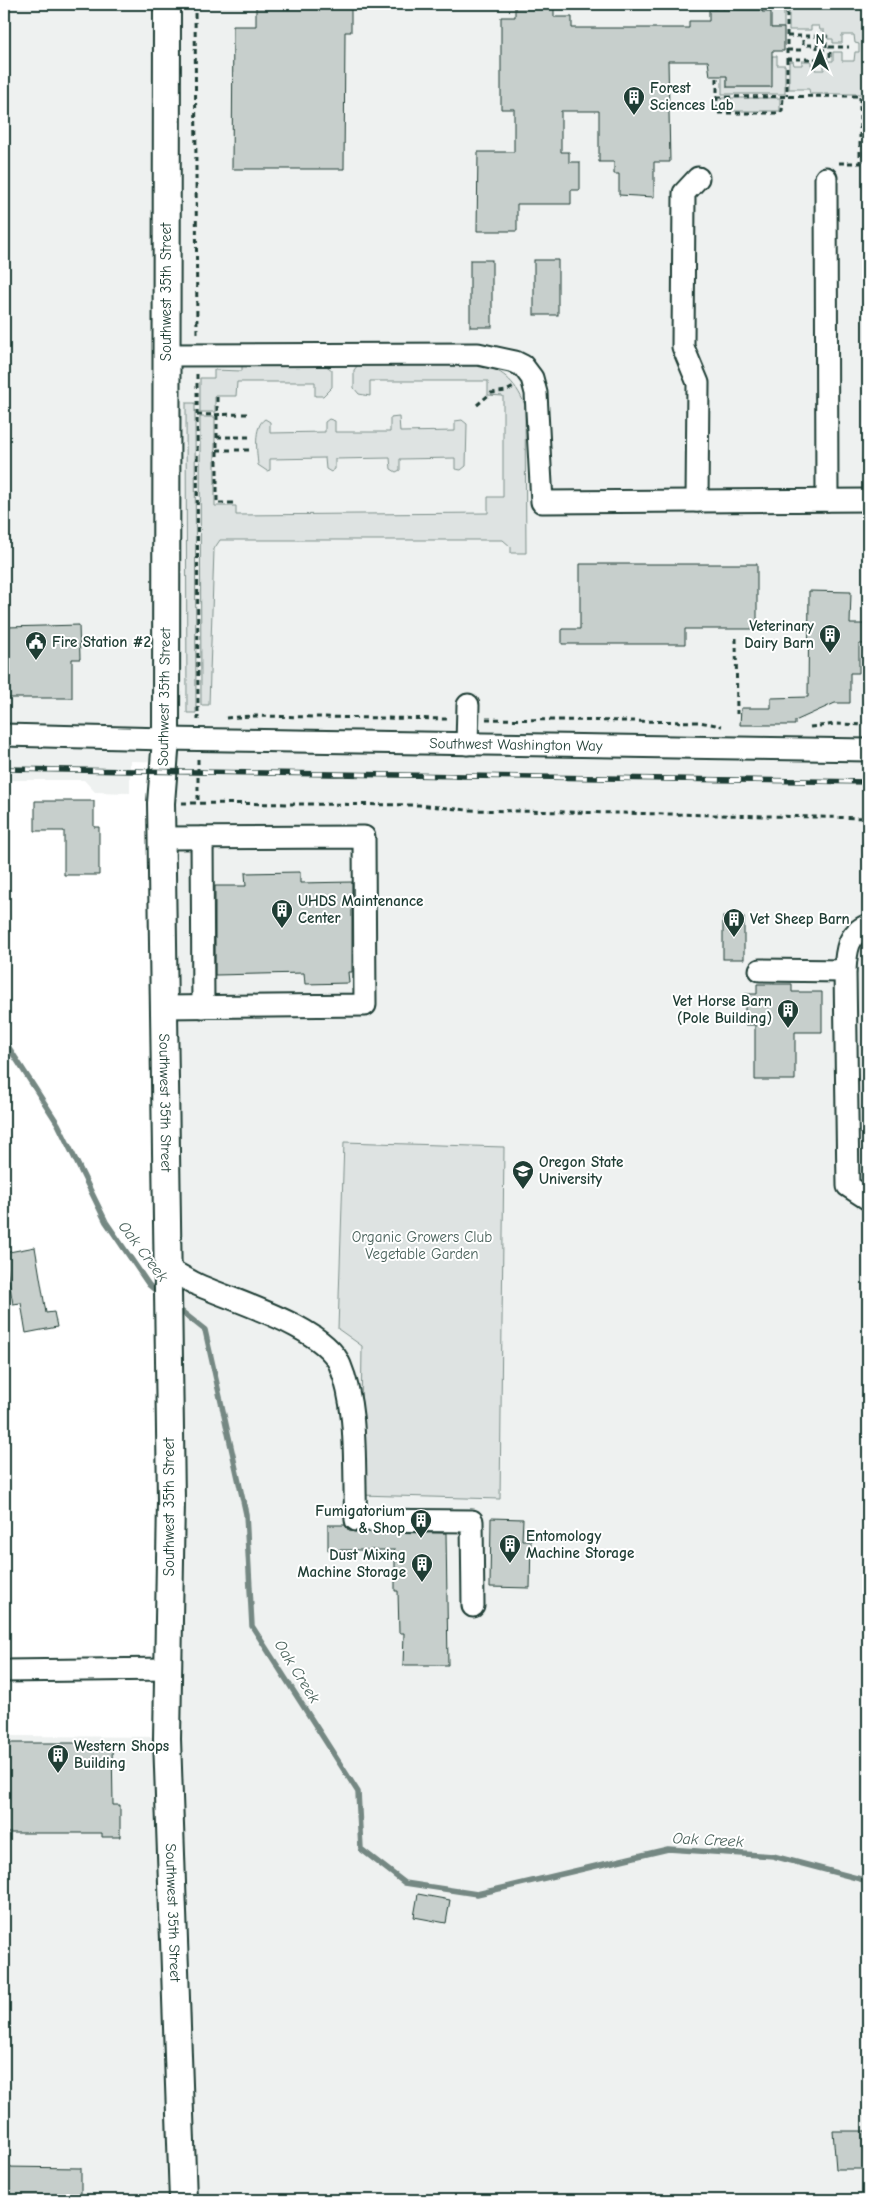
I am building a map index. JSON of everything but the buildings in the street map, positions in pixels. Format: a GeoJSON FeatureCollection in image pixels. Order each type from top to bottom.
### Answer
{"type":"FeatureCollection","features":[{"type":"Feature","properties":{"kind":"main road","name":"Southwest 35th Street"},"geometry":{"type":"LineString","coordinates":[[167,4],[166,730],[161,803],[166,1276],[171,1500],[168,1669],[172,1910],[183,2200]]}},
{"type":"Feature","properties":{"kind":"street"},"geometry":{"type":"LineString","coordinates":[[827,500],[831,171]]}},
{"type":"Feature","properties":{"kind":"street"},"geometry":{"type":"LineString","coordinates":[[697,501],[698,383],[683,347],[684,193],[698,178]]}},
{"type":"Feature","properties":{"kind":"street"},"geometry":{"type":"LineString","coordinates":[[166,355],[478,354],[515,362],[523,366],[532,378],[536,393],[542,502],[868,500]]}},
{"type":"Feature","properties":{"kind":"street"},"geometry":{"type":"LineString","coordinates":[[467,744],[468,712]]}},
{"type":"Feature","properties":{"kind":"street","name":"Southwest Washington Way"},"geometry":{"type":"LineString","coordinates":[[4,735],[166,730],[198,740],[868,750]]}},
{"type":"Feature","properties":{"kind":"street"},"geometry":{"type":"LineString","coordinates":[[162,838],[364,837],[366,1005],[163,1007]]}},
{"type":"Feature","properties":{"kind":"street"},"geometry":{"type":"LineString","coordinates":[[202,838],[203,1007]]}},
{"type":"Feature","properties":{"kind":"street"},"geometry":{"type":"LineString","coordinates":[[868,926],[856,933],[845,950],[848,1186],[868,1199]]}},
{"type":"Feature","properties":{"kind":"street"},"geometry":{"type":"LineString","coordinates":[[760,970],[845,971]]}},
{"type":"Feature","properties":{"kind":"street"},"geometry":{"type":"LineString","coordinates":[[166,1276],[196,1284],[286,1321],[310,1334],[334,1353],[340,1365],[348,1393],[354,1455],[356,1520],[472,1521],[472,1606]]}},
{"type":"Feature","properties":{"kind":"street"},"geometry":{"type":"LineString","coordinates":[[4,1671],[168,1669]]}},
{"type":"Feature","properties":{"kind":"path"},"geometry":{"type":"LineString","coordinates":[[194,4],[198,803]]}},
{"type":"Feature","properties":{"kind":"path"},"geometry":{"type":"LineString","coordinates":[[715,4],[715,10]]}},
{"type":"Feature","properties":{"kind":"path"},"geometry":{"type":"LineString","coordinates":[[717,78],[717,113],[780,113],[782,111],[785,97],[787,59],[787,4]]}},
{"type":"Feature","properties":{"kind":"path"},"geometry":{"type":"LineString","coordinates":[[842,4],[868,4]]}},
{"type":"Feature","properties":{"kind":"path"},"geometry":{"type":"LineString","coordinates":[[787,36],[826,36],[830,59],[787,59]]}},
{"type":"Feature","properties":{"kind":"path"},"geometry":{"type":"LineString","coordinates":[[803,36],[804,59]]}},
{"type":"Feature","properties":{"kind":"path"},"geometry":{"type":"LineString","coordinates":[[817,36],[817,59]]}},
{"type":"Feature","properties":{"kind":"path"},"geometry":{"type":"LineString","coordinates":[[787,50],[804,48],[826,50],[828,47],[849,47]]}},
{"type":"Feature","properties":{"kind":"path"},"geometry":{"type":"LineString","coordinates":[[717,97],[860,96],[860,163]]}},
{"type":"Feature","properties":{"kind":"path"},"geometry":{"type":"LineString","coordinates":[[860,103],[868,103]]}},
{"type":"Feature","properties":{"kind":"path"},"geometry":{"type":"LineString","coordinates":[[831,171],[860,163],[868,163]]}},
{"type":"Feature","properties":{"kind":"path"},"geometry":{"type":"LineString","coordinates":[[477,405],[491,393],[506,391],[532,378]]}},
{"type":"Feature","properties":{"kind":"path"},"geometry":{"type":"LineString","coordinates":[[217,397],[218,503],[234,503]]}},
{"type":"Feature","properties":{"kind":"path"},"geometry":{"type":"LineString","coordinates":[[197,415],[248,414]]}},
{"type":"Feature","properties":{"kind":"path"},"geometry":{"type":"LineString","coordinates":[[218,437],[248,437]]}},
{"type":"Feature","properties":{"kind":"path"},"geometry":{"type":"LineString","coordinates":[[218,450],[248,450]]}},
{"type":"Feature","properties":{"kind":"path"},"geometry":{"type":"LineString","coordinates":[[736,638],[737,714]]}},
{"type":"Feature","properties":{"kind":"path"},"geometry":{"type":"LineString","coordinates":[[223,719],[252,716],[468,712],[700,722],[724,726]]}},
{"type":"Feature","properties":{"kind":"path"},"geometry":{"type":"LineString","coordinates":[[166,730],[198,718],[204,718]]}},
{"type":"Feature","properties":{"kind":"path"},"geometry":{"type":"LineString","coordinates":[[803,728],[836,724],[868,725]]}},
{"type":"Feature","properties":{"kind":"path"},"geometry":{"type":"LineString","coordinates":[[161,803],[419,806],[467,810],[868,818]]}},
{"type":"Feature","properties":{"kind":"shaded area","name":"Oregon State University"},"geometry":{"type":"Polygon","coordinates":[[[4,4],[868,4],[868,2200],[4,2200],[4,1736],[182,1737],[181,1388],[173,762],[130,761],[130,793],[95,792],[84,780],[4,780],[4,4]]]}},
{"type":"Feature","properties":{"kind":"green space"},"geometry":{"type":"Polygon","coordinates":[[[723,6],[784,6],[784,28],[771,28],[762,10],[723,12],[723,6]]]}},
{"type":"Feature","properties":{"kind":"green space"},"geometry":{"type":"Polygon","coordinates":[[[789,6],[868,6],[868,102],[867,94],[810,94],[809,89],[789,89],[789,61],[793,61],[794,65],[802,65],[802,61],[811,61],[811,65],[815,65],[815,70],[824,70],[824,65],[828,65],[828,61],[833,61],[833,52],[842,52],[842,61],[854,61],[855,52],[859,52],[859,44],[855,43],[854,35],[842,35],[842,43],[833,43],[833,39],[828,39],[828,35],[824,35],[824,30],[820,30],[819,26],[811,26],[811,30],[789,30],[789,6]]]}},
{"type":"Feature","properties":{"kind":"green space"},"geometry":{"type":"Polygon","coordinates":[[[772,56],[777,56],[777,65],[785,65],[785,94],[722,94],[722,66],[727,66],[727,87],[771,87],[772,56]]]}},
{"type":"Feature","properties":{"kind":"green space"},"geometry":{"type":"Polygon","coordinates":[[[721,98],[780,98],[780,111],[722,111],[721,98]]]}},
{"type":"Feature","properties":{"kind":"green space"},"geometry":{"type":"Polygon","coordinates":[[[862,106],[868,106],[868,161],[863,161],[862,106]]]}},
{"type":"Feature","properties":{"kind":"green space"},"geometry":{"type":"Polygon","coordinates":[[[242,364],[325,365],[332,370],[332,387],[323,396],[315,396],[315,382],[237,382],[236,396],[215,396],[215,412],[200,412],[200,378],[214,378],[214,370],[242,371],[242,364]]]}},
{"type":"Feature","properties":{"kind":"green space"},"geometry":{"type":"Polygon","coordinates":[[[477,364],[494,369],[507,377],[517,389],[525,405],[526,553],[511,553],[511,547],[503,540],[220,540],[214,549],[209,705],[201,705],[200,417],[215,417],[215,506],[236,506],[236,515],[488,513],[488,497],[503,497],[503,396],[488,395],[488,381],[370,381],[370,396],[359,394],[354,388],[354,370],[358,365],[477,364]]]}},
{"type":"Feature","properties":{"kind":"green space"},"geometry":{"type":"Polygon","coordinates":[[[186,403],[195,403],[196,713],[187,713],[186,403]]]}},
{"type":"Feature","properties":{"kind":"green space"},"geometry":{"type":"Polygon","coordinates":[[[399,417],[400,432],[455,431],[455,421],[462,420],[467,424],[466,466],[461,470],[455,469],[455,458],[400,459],[400,470],[396,472],[391,469],[390,458],[335,459],[335,469],[331,472],[326,469],[325,458],[270,459],[270,470],[267,471],[258,465],[257,433],[261,422],[265,419],[270,422],[270,433],[325,432],[325,422],[329,419],[335,421],[335,432],[390,432],[390,418],[399,417]]]}},
{"type":"Feature","properties":{"kind":"green space","name":"Organic Growers Club Vegetable Garden"},"geometry":{"type":"Polygon","coordinates":[[[344,1142],[504,1147],[500,1499],[360,1495],[362,1346],[338,1329],[344,1142]]]}},
{"type":"Feature","properties":{"kind":"waterway","name":"Oak Creek"},"geometry":{"type":"LineString","coordinates":[[4,1040],[58,1124],[106,1222],[149,1285],[161,1295]]}},
{"type":"Feature","properties":{"kind":"waterway","name":"Oak Creek"},"geometry":{"type":"LineString","coordinates":[[176,1307],[205,1330],[246,1514],[252,1626],[358,1792],[361,1849],[405,1883],[477,1894],[668,1849],[773,1856],[868,1881]]}},
{"type":"Feature","properties":{"kind":"railway"},"geometry":{"type":"LineString","coordinates":[[4,769],[868,782]]}},
{"type":"Feature","properties":{"kind":"place","name":"Forest Sciences Lab"},"geometry":{"type":"Point","coordinates":[634,116]}},
{"type":"Feature","properties":{"kind":"place","name":"Veterinary Dairy Barn"},"geometry":{"type":"Point","coordinates":[830,654]}},
{"type":"Feature","properties":{"kind":"place","name":"Fire Station #2"},"geometry":{"type":"Point","coordinates":[36,661]}},
{"type":"Feature","properties":{"kind":"place","name":"UHDS Maintenance Center"},"geometry":{"type":"Point","coordinates":[282,929]}},
{"type":"Feature","properties":{"kind":"place","name":"Vet Sheep Barn"},"geometry":{"type":"Point","coordinates":[734,938]}},
{"type":"Feature","properties":{"kind":"place","name":"Vet Horse Barn (Pole Building)"},"geometry":{"type":"Point","coordinates":[788,1029]}},
{"type":"Feature","properties":{"kind":"place","name":"Oregon State University"},"geometry":{"type":"Point","coordinates":[523,1190]}},
{"type":"Feature","properties":{"kind":"place","name":"Fumigatorium & Shop"},"geometry":{"type":"Point","coordinates":[421,1539]}},
{"type":"Feature","properties":{"kind":"place","name":"Entomology Machine Storage"},"geometry":{"type":"Point","coordinates":[510,1564]}},
{"type":"Feature","properties":{"kind":"place","name":"Dust Mixing Machine Storage"},"geometry":{"type":"Point","coordinates":[422,1583]}},
{"type":"Feature","properties":{"kind":"place","name":"Western Shops Building"},"geometry":{"type":"Point","coordinates":[58,1774]}}]}
